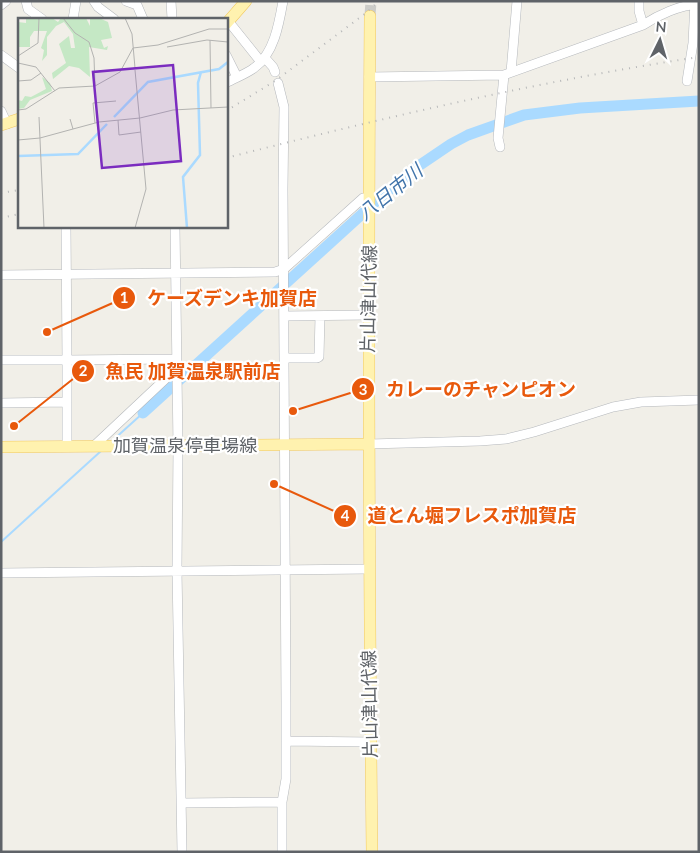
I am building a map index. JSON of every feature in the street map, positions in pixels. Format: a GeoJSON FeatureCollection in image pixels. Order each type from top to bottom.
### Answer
{"type":"FeatureCollection","features":[{"type":"Feature","properties":{"kind":"main road"},"geometry":{"type":"LineString","coordinates":[[228,23],[246,1]]}},
{"type":"Feature","properties":{"kind":"main road","name":"片山津山代線"},"geometry":{"type":"LineString","coordinates":[[370,16],[367,197],[370,218],[368,316],[372,852]]}},
{"type":"Feature","properties":{"kind":"main road"},"geometry":{"type":"LineString","coordinates":[[4,125],[18,119]]}},
{"type":"Feature","properties":{"kind":"main road","name":"加賀温泉停車場線"},"geometry":{"type":"LineString","coordinates":[[1,448],[369,444]]}},
{"type":"Feature","properties":{"kind":"street"},"geometry":{"type":"LineString","coordinates":[[1,5],[6,1]]}},
{"type":"Feature","properties":{"kind":"street"},"geometry":{"type":"LineString","coordinates":[[73,18],[76,1]]}},
{"type":"Feature","properties":{"kind":"street"},"geometry":{"type":"LineString","coordinates":[[94,1],[98,7],[113,18]]}},
{"type":"Feature","properties":{"kind":"street"},"geometry":{"type":"LineString","coordinates":[[126,1],[136,2],[143,18]]}},
{"type":"Feature","properties":{"kind":"street"},"geometry":{"type":"LineString","coordinates":[[171,1],[172,18]]}},
{"type":"Feature","properties":{"kind":"street"},"geometry":{"type":"LineString","coordinates":[[228,82],[254,68],[263,60],[272,42],[283,1]]}},
{"type":"Feature","properties":{"kind":"street"},"geometry":{"type":"LineString","coordinates":[[499,142],[499,114],[508,74],[517,1]]}},
{"type":"Feature","properties":{"kind":"street"},"geometry":{"type":"LineString","coordinates":[[639,1],[639,11],[643,25]]}},
{"type":"Feature","properties":{"kind":"street"},"geometry":{"type":"LineString","coordinates":[[28,2],[28,10],[40,18]]}},
{"type":"Feature","properties":{"kind":"street"},"geometry":{"type":"LineString","coordinates":[[369,76],[508,74],[643,25],[655,17],[696,3],[693,43],[687,81]]}},
{"type":"Feature","properties":{"kind":"street"},"geometry":{"type":"LineString","coordinates":[[228,23],[263,60],[273,67],[275,72]]}},
{"type":"Feature","properties":{"kind":"street"},"geometry":{"type":"LineString","coordinates":[[1,55],[18,67]]}},
{"type":"Feature","properties":{"kind":"street"},"geometry":{"type":"LineString","coordinates":[[228,59],[236,77]]}},
{"type":"Feature","properties":{"kind":"street"},"geometry":{"type":"LineString","coordinates":[[278,84],[284,107],[286,779],[282,802],[282,852]]}},
{"type":"Feature","properties":{"kind":"street"},"geometry":{"type":"LineString","coordinates":[[1,111],[4,125]]}},
{"type":"Feature","properties":{"kind":"street"},"geometry":{"type":"LineString","coordinates":[[1,274],[177,274],[284,271],[367,197]]}},
{"type":"Feature","properties":{"kind":"street"},"geometry":{"type":"LineString","coordinates":[[66,228],[67,446]]}},
{"type":"Feature","properties":{"kind":"street"},"geometry":{"type":"LineString","coordinates":[[175,228],[178,446],[177,571],[182,852]]}},
{"type":"Feature","properties":{"kind":"street"},"geometry":{"type":"LineString","coordinates":[[284,316],[368,316]]}},
{"type":"Feature","properties":{"kind":"street"},"geometry":{"type":"LineString","coordinates":[[284,358],[319,357],[320,316]]}},
{"type":"Feature","properties":{"kind":"street"},"geometry":{"type":"LineString","coordinates":[[1,360],[176,359]]}},
{"type":"Feature","properties":{"kind":"street"},"geometry":{"type":"LineString","coordinates":[[96,446],[176,371]]}},
{"type":"Feature","properties":{"kind":"street"},"geometry":{"type":"LineString","coordinates":[[369,444],[506,439],[613,408],[641,402],[699,400]]}},
{"type":"Feature","properties":{"kind":"street"},"geometry":{"type":"LineString","coordinates":[[1,403],[67,402]]}},
{"type":"Feature","properties":{"kind":"street"},"geometry":{"type":"LineString","coordinates":[[1,573],[369,569]]}},
{"type":"Feature","properties":{"kind":"street"},"geometry":{"type":"LineString","coordinates":[[286,741],[371,742]]}},
{"type":"Feature","properties":{"kind":"street"},"geometry":{"type":"LineString","coordinates":[[182,803],[282,802]]}},
{"type":"Feature","properties":{"kind":"waterway","name":"八日市川"},"geometry":{"type":"LineString","coordinates":[[143,413],[383,195],[417,167],[451,144],[468,135],[524,115],[580,108],[699,101]]}},
{"type":"Feature","properties":{"kind":"waterway"},"geometry":{"type":"LineString","coordinates":[[112,441],[143,413]]}},
{"type":"Feature","properties":{"kind":"waterway"},"geometry":{"type":"LineString","coordinates":[[1,542],[101,451]]}},
{"type":"Feature","properties":{"kind":"tunnel"},"geometry":{"type":"LineString","coordinates":[[370,16],[371,1]]}},
{"type":"Feature","properties":{"kind":"railway"},"geometry":{"type":"LineString","coordinates":[[228,110],[275,81],[366,13],[379,1]]}},
{"type":"Feature","properties":{"kind":"railway"},"geometry":{"type":"LineString","coordinates":[[228,158],[520,89],[699,57]]}},
{"type":"Feature","properties":{"kind":"railway"},"geometry":{"type":"LineString","coordinates":[[1,193],[18,190]]}},
{"type":"Feature","properties":{"kind":"railway"},"geometry":{"type":"LineString","coordinates":[[1,218],[18,214]]}},
{"type":"Feature","properties":{"kind":"place","name":"ケーズデンキ加賀店"},"geometry":{"type":"Point","coordinates":[47,332]}},
{"type":"Feature","properties":{"kind":"place","name":"カレーのチャンピオン"},"geometry":{"type":"Point","coordinates":[293,411]}},
{"type":"Feature","properties":{"kind":"place","name":"魚民 加賀温泉駅前店"},"geometry":{"type":"Point","coordinates":[14,426]}},
{"type":"Feature","properties":{"kind":"place","name":"道とん堀フレスポ加賀店"},"geometry":{"type":"Point","coordinates":[274,484]}}]}
